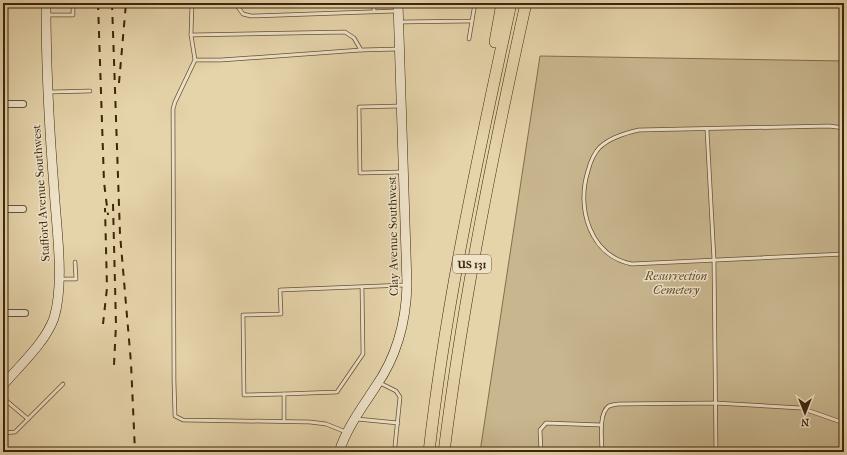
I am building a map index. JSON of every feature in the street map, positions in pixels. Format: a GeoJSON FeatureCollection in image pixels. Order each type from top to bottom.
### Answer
{"type":"FeatureCollection","features":[{"type":"Feature","properties":{"kind":"highway"},"geometry":{"type":"LineString","coordinates":[[483,130],[502,3]]}},
{"type":"Feature","properties":{"kind":"highway","name":"US 131"},"geometry":{"type":"LineString","coordinates":[[429,452],[444,342],[457,265],[483,130],[511,3]]}},
{"type":"Feature","properties":{"kind":"highway","name":"US 131"},"geometry":{"type":"LineString","coordinates":[[444,452],[467,290],[509,78],[526,3]]}},
{"type":"Feature","properties":{"kind":"highway"},"geometry":{"type":"LineString","coordinates":[[509,78],[534,3]]}},
{"type":"Feature","properties":{"kind":"street","name":"Stafford Avenue Southwest"},"geometry":{"type":"LineString","coordinates":[[3,385],[44,338],[57,304],[58,279],[48,92],[46,3]]}},
{"type":"Feature","properties":{"kind":"street","name":"Clay Avenue Southwest"},"geometry":{"type":"LineString","coordinates":[[339,452],[346,432],[353,419],[379,382],[389,363],[401,332],[405,313],[407,285],[398,7]]}},
{"type":"Feature","properties":{"kind":"street"},"geometry":{"type":"LineString","coordinates":[[3,104],[23,104]]}},
{"type":"Feature","properties":{"kind":"street"},"geometry":{"type":"LineString","coordinates":[[3,209],[24,209]]}},
{"type":"Feature","properties":{"kind":"street"},"geometry":{"type":"LineString","coordinates":[[3,313],[25,313]]}},
{"type":"Feature","properties":{"kind":"lane"},"geometry":{"type":"LineString","coordinates":[[46,15],[73,15],[73,3]]}},
{"type":"Feature","properties":{"kind":"lane"},"geometry":{"type":"LineString","coordinates":[[192,3],[191,35],[195,60],[174,102],[173,109],[175,416],[183,420],[284,421],[326,424],[346,432]]}},
{"type":"Feature","properties":{"kind":"lane"},"geometry":{"type":"LineString","coordinates":[[235,3],[243,14],[251,16],[374,11],[398,7]]}},
{"type":"Feature","properties":{"kind":"lane"},"geometry":{"type":"LineString","coordinates":[[374,3],[374,11]]}},
{"type":"Feature","properties":{"kind":"lane"},"geometry":{"type":"LineString","coordinates":[[469,39],[475,3]]}},
{"type":"Feature","properties":{"kind":"lane"},"geometry":{"type":"LineString","coordinates":[[398,22],[472,21]]}},
{"type":"Feature","properties":{"kind":"lane"},"geometry":{"type":"LineString","coordinates":[[191,35],[345,32],[354,38],[361,50]]}},
{"type":"Feature","properties":{"kind":"lane"},"geometry":{"type":"LineString","coordinates":[[195,60],[221,60],[399,48]]}},
{"type":"Feature","properties":{"kind":"lane"},"geometry":{"type":"LineString","coordinates":[[48,92],[90,91]]}},
{"type":"Feature","properties":{"kind":"lane"},"geometry":{"type":"LineString","coordinates":[[401,106],[359,107],[360,173],[403,172]]}},
{"type":"Feature","properties":{"kind":"lane"},"geometry":{"type":"LineString","coordinates":[[844,128],[829,126],[707,130],[639,130],[610,140],[599,148],[591,161],[583,195],[586,217],[592,235],[619,262],[632,264],[844,254]]}},
{"type":"Feature","properties":{"kind":"lane"},"geometry":{"type":"LineString","coordinates":[[707,130],[714,260],[716,452]]}},
{"type":"Feature","properties":{"kind":"lane"},"geometry":{"type":"LineString","coordinates":[[58,279],[76,279],[75,262]]}},
{"type":"Feature","properties":{"kind":"lane"},"geometry":{"type":"LineString","coordinates":[[362,287],[364,354],[337,392],[244,395],[243,315],[281,314],[280,290],[407,285]]}},
{"type":"Feature","properties":{"kind":"lane"},"geometry":{"type":"LineString","coordinates":[[379,382],[396,391],[400,397],[395,446]]}},
{"type":"Feature","properties":{"kind":"lane"},"geometry":{"type":"LineString","coordinates":[[3,433],[15,432],[63,384]]}},
{"type":"Feature","properties":{"kind":"lane"},"geometry":{"type":"LineString","coordinates":[[284,394],[284,421]]}},
{"type":"Feature","properties":{"kind":"lane"},"geometry":{"type":"LineString","coordinates":[[3,398],[28,419]]}},
{"type":"Feature","properties":{"kind":"lane"},"geometry":{"type":"LineString","coordinates":[[602,452],[601,426],[605,412],[609,406],[619,404],[715,403],[801,408],[844,423]]}},
{"type":"Feature","properties":{"kind":"lane"},"geometry":{"type":"LineString","coordinates":[[353,419],[398,422]]}},
{"type":"Feature","properties":{"kind":"lane"},"geometry":{"type":"LineString","coordinates":[[541,452],[540,430],[546,423],[601,426]]}},
{"type":"Feature","properties":{"kind":"green space","name":"Resurrection Cemetery"},"geometry":{"type":"Polygon","coordinates":[[[540,56],[844,61],[844,452],[480,452],[540,56]]]}},
{"type":"Feature","properties":{"kind":"railway"},"geometry":{"type":"LineString","coordinates":[[98,3],[104,182],[108,215]]}},
{"type":"Feature","properties":{"kind":"railway"},"geometry":{"type":"LineString","coordinates":[[112,3],[120,234],[131,363],[135,452]]}},
{"type":"Feature","properties":{"kind":"railway"},"geometry":{"type":"LineString","coordinates":[[119,83],[126,3]]}},
{"type":"Feature","properties":{"kind":"railway"},"geometry":{"type":"LineString","coordinates":[[113,204],[116,325],[114,365]]}},
{"type":"Feature","properties":{"kind":"railway"},"geometry":{"type":"LineString","coordinates":[[103,324],[107,288],[105,208]]}}]}
